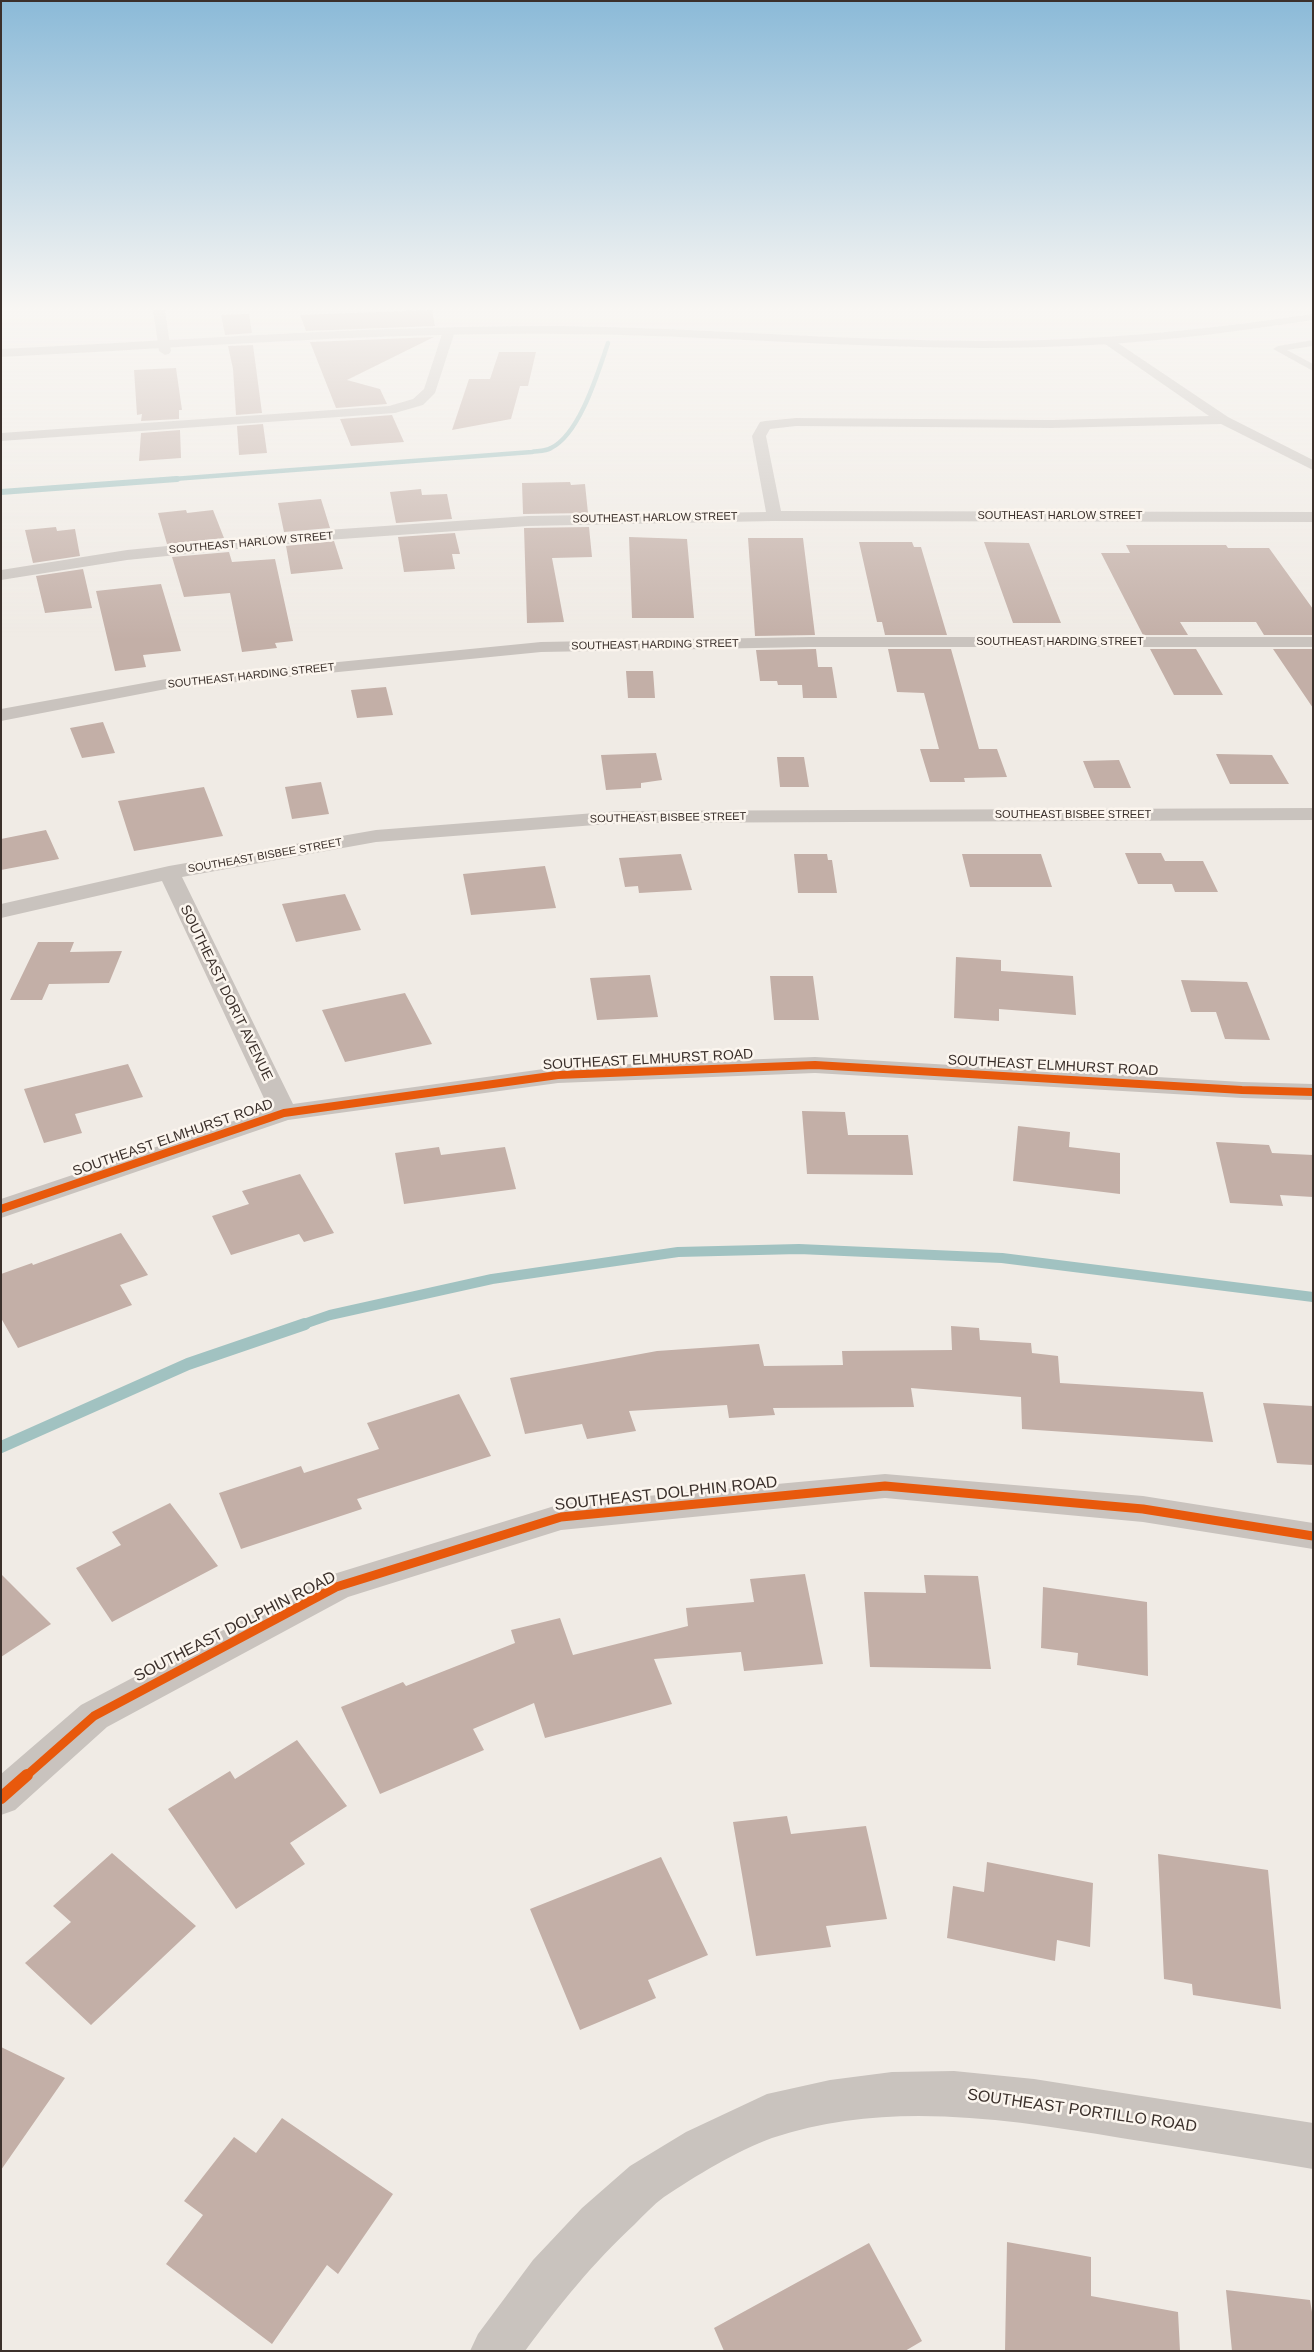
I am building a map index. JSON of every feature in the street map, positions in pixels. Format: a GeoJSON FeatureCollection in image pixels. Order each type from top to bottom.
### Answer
{"type":"FeatureCollection","features":[{"type":"Feature","properties":{"kind":"street"},"geometry":{"type":"LineString","coordinates":[[1,437],[249,420]]}},
{"type":"Feature","properties":{"kind":"street"},"geometry":{"type":"LineString","coordinates":[[774,516],[759,436],[765,425],[796,422],[1051,424],[1223,420],[1313,466]]}},
{"type":"Feature","properties":{"kind":"street","name":"SOUTHEAST HARLOW STREET"},"geometry":{"type":"LineString","coordinates":[[1,575],[127,555],[337,534],[528,521],[774,516],[1313,517]]}},
{"type":"Feature","properties":{"kind":"street","name":"SOUTHEAST HARDING STREET"},"geometry":{"type":"LineString","coordinates":[[1,715],[166,684],[541,647],[809,642],[1313,642]]}},
{"type":"Feature","properties":{"kind":"street","name":"SOUTHEAST BISBEE STREET"},"geometry":{"type":"LineString","coordinates":[[1,912],[169,873],[376,836],[621,817],[1313,814]]}},
{"type":"Feature","properties":{"kind":"street","name":"SOUTHEAST DORIT AVENUE"},"geometry":{"type":"LineString","coordinates":[[169,873],[284,1113]]}},
{"type":"Feature","properties":{"kind":"street","name":"SOUTHEAST ELMHURST ROAD"},"geometry":{"type":"LineString","coordinates":[[1,1209],[284,1113],[558,1075],[815,1065],[1242,1090],[1313,1092]]}},
{"type":"Feature","properties":{"kind":"street","name":"SOUTHEAST DOLPHIN ROAD"},"geometry":{"type":"LineString","coordinates":[[1,1798],[94,1716],[336,1587],[560,1517],[884,1486],[1143,1509],[1313,1536]]}},
{"type":"Feature","properties":{"kind":"street","name":"SOUTHEAST PORTILLO ROAD"},"geometry":{"type":"LineString","coordinates":[[495,2351],[550,2277],[599,2225],[646,2182],[702,2148],[767,2117],[830,2102],[892,2094],[954,2093],[1034,2101],[1313,2146]]}},
{"type":"Feature","properties":{"kind":"building"},"geometry":{"type":"Polygon","coordinates":[[[340,420],[394,420],[404,442],[351,446],[340,420]]]}},
{"type":"Feature","properties":{"kind":"building"},"geometry":{"type":"Polygon","coordinates":[[[455,420],[507,420],[452,430],[455,420]]]}},
{"type":"Feature","properties":{"kind":"building"},"geometry":{"type":"Polygon","coordinates":[[[263,424],[267,453],[239,455],[237,426],[263,424]]]}},
{"type":"Feature","properties":{"kind":"building"},"geometry":{"type":"Polygon","coordinates":[[[180,430],[181,458],[139,461],[141,433],[180,430]]]}},
{"type":"Feature","properties":{"kind":"building"},"geometry":{"type":"Polygon","coordinates":[[[570,482],[571,485],[585,484],[588,513],[523,514],[522,483],[570,482]]]}},
{"type":"Feature","properties":{"kind":"building"},"geometry":{"type":"Polygon","coordinates":[[[421,489],[422,495],[447,494],[452,519],[396,523],[390,492],[421,489]]]}},
{"type":"Feature","properties":{"kind":"building"},"geometry":{"type":"Polygon","coordinates":[[[321,499],[330,528],[284,532],[278,503],[321,499]]]}},
{"type":"Feature","properties":{"kind":"building"},"geometry":{"type":"Polygon","coordinates":[[[186,510],[187,513],[213,510],[224,538],[167,544],[158,513],[186,510]]]}},
{"type":"Feature","properties":{"kind":"building"},"geometry":{"type":"Polygon","coordinates":[[[56,527],[57,531],[75,529],[80,556],[33,563],[25,530],[56,527]]]}},
{"type":"Feature","properties":{"kind":"building"},"geometry":{"type":"Polygon","coordinates":[[[589,527],[592,557],[552,558],[564,622],[527,623],[524,528],[589,527]]]}},
{"type":"Feature","properties":{"kind":"building"},"geometry":{"type":"Polygon","coordinates":[[[455,533],[460,554],[452,554],[455,569],[404,572],[398,537],[455,533]]]}},
{"type":"Feature","properties":{"kind":"building"},"geometry":{"type":"Polygon","coordinates":[[[629,537],[687,539],[694,618],[632,618],[629,537]]]}},
{"type":"Feature","properties":{"kind":"building"},"geometry":{"type":"Polygon","coordinates":[[[748,538],[803,538],[815,635],[755,636],[748,538]]]}},
{"type":"Feature","properties":{"kind":"building"},"geometry":{"type":"Polygon","coordinates":[[[334,541],[343,569],[291,574],[286,546],[334,541]]]}},
{"type":"Feature","properties":{"kind":"building"},"geometry":{"type":"Polygon","coordinates":[[[859,542],[912,542],[914,547],[921,547],[947,635],[885,635],[882,622],[877,622],[859,542]]]}},
{"type":"Feature","properties":{"kind":"building"},"geometry":{"type":"Polygon","coordinates":[[[984,542],[1029,543],[1061,623],[1013,623],[984,542]]]}},
{"type":"Feature","properties":{"kind":"building"},"geometry":{"type":"Polygon","coordinates":[[[1126,545],[1226,545],[1228,548],[1269,548],[1313,609],[1313,635],[1264,635],[1256,622],[1180,622],[1188,635],[1143,635],[1101,553],[1130,553],[1126,545]]]}},
{"type":"Feature","properties":{"kind":"building"},"geometry":{"type":"Polygon","coordinates":[[[229,552],[232,562],[275,559],[293,641],[275,643],[277,648],[242,652],[230,593],[184,597],[172,557],[229,552]]]}},
{"type":"Feature","properties":{"kind":"building"},"geometry":{"type":"Polygon","coordinates":[[[83,569],[92,608],[45,613],[36,576],[83,569]]]}},
{"type":"Feature","properties":{"kind":"building"},"geometry":{"type":"Polygon","coordinates":[[[161,584],[181,651],[143,655],[146,667],[115,671],[96,591],[161,584]]]}},
{"type":"Feature","properties":{"kind":"building"},"geometry":{"type":"Polygon","coordinates":[[[816,649],[818,667],[832,667],[837,698],[803,698],[802,685],[778,685],[777,681],[760,681],[756,650],[816,649]]]}},
{"type":"Feature","properties":{"kind":"building"},"geometry":{"type":"Polygon","coordinates":[[[888,649],[951,649],[979,749],[997,749],[1007,777],[964,778],[965,782],[930,782],[920,749],[939,749],[924,693],[897,692],[888,649]]]}},
{"type":"Feature","properties":{"kind":"building"},"geometry":{"type":"Polygon","coordinates":[[[1150,649],[1196,649],[1223,695],[1174,695],[1150,649]]]}},
{"type":"Feature","properties":{"kind":"building"},"geometry":{"type":"Polygon","coordinates":[[[1273,649],[1313,649],[1313,708],[1273,649]]]}},
{"type":"Feature","properties":{"kind":"building"},"geometry":{"type":"Polygon","coordinates":[[[626,671],[653,671],[655,698],[628,698],[626,671]]]}},
{"type":"Feature","properties":{"kind":"building"},"geometry":{"type":"Polygon","coordinates":[[[386,687],[393,715],[357,718],[351,690],[386,687]]]}},
{"type":"Feature","properties":{"kind":"building"},"geometry":{"type":"Polygon","coordinates":[[[103,722],[115,753],[82,758],[70,728],[103,722]]]}},
{"type":"Feature","properties":{"kind":"building"},"geometry":{"type":"Polygon","coordinates":[[[656,753],[662,780],[641,783],[641,788],[606,790],[601,755],[656,753]]]}},
{"type":"Feature","properties":{"kind":"building"},"geometry":{"type":"Polygon","coordinates":[[[1216,754],[1272,755],[1289,784],[1230,784],[1216,754]]]}},
{"type":"Feature","properties":{"kind":"building"},"geometry":{"type":"Polygon","coordinates":[[[777,757],[804,757],[809,787],[780,787],[777,757]]]}},
{"type":"Feature","properties":{"kind":"building"},"geometry":{"type":"Polygon","coordinates":[[[1119,760],[1131,788],[1094,788],[1083,761],[1119,760]]]}},
{"type":"Feature","properties":{"kind":"building"},"geometry":{"type":"Polygon","coordinates":[[[321,782],[329,814],[292,819],[285,787],[321,782]]]}},
{"type":"Feature","properties":{"kind":"building"},"geometry":{"type":"Polygon","coordinates":[[[204,787],[223,836],[134,851],[118,801],[204,787]]]}},
{"type":"Feature","properties":{"kind":"building"},"geometry":{"type":"Polygon","coordinates":[[[46,830],[59,859],[1,870],[1,839],[46,830]]]}},
{"type":"Feature","properties":{"kind":"building"},"geometry":{"type":"Polygon","coordinates":[[[1125,853],[1161,853],[1165,861],[1203,861],[1218,892],[1175,892],[1172,884],[1138,884],[1125,853]]]}},
{"type":"Feature","properties":{"kind":"building"},"geometry":{"type":"Polygon","coordinates":[[[681,854],[692,890],[639,893],[638,886],[625,887],[619,858],[681,854]]]}},
{"type":"Feature","properties":{"kind":"building"},"geometry":{"type":"Polygon","coordinates":[[[794,854],[827,854],[828,860],[832,860],[837,893],[798,893],[794,854]]]}},
{"type":"Feature","properties":{"kind":"building"},"geometry":{"type":"Polygon","coordinates":[[[962,854],[1041,854],[1052,887],[970,887],[962,854]]]}},
{"type":"Feature","properties":{"kind":"building"},"geometry":{"type":"Polygon","coordinates":[[[545,866],[556,908],[471,915],[463,874],[545,866]]]}},
{"type":"Feature","properties":{"kind":"building"},"geometry":{"type":"Polygon","coordinates":[[[345,894],[361,930],[296,942],[282,904],[345,894]]]}},
{"type":"Feature","properties":{"kind":"building"},"geometry":{"type":"Polygon","coordinates":[[[38,942],[74,942],[70,952],[122,951],[109,983],[49,984],[42,1000],[10,1000],[38,942]]]}},
{"type":"Feature","properties":{"kind":"building"},"geometry":{"type":"Polygon","coordinates":[[[956,957],[1001,960],[1001,971],[1073,976],[1076,1015],[999,1009],[999,1021],[954,1018],[956,957]]]}},
{"type":"Feature","properties":{"kind":"building"},"geometry":{"type":"Polygon","coordinates":[[[650,975],[658,1017],[597,1020],[590,978],[650,975]]]}},
{"type":"Feature","properties":{"kind":"building"},"geometry":{"type":"Polygon","coordinates":[[[770,976],[813,976],[819,1020],[774,1020],[770,976]]]}},
{"type":"Feature","properties":{"kind":"building"},"geometry":{"type":"Polygon","coordinates":[[[1181,980],[1247,982],[1270,1040],[1225,1039],[1216,1012],[1191,1012],[1181,980]]]}},
{"type":"Feature","properties":{"kind":"building"},"geometry":{"type":"Polygon","coordinates":[[[405,993],[432,1044],[345,1062],[322,1010],[405,993]]]}},
{"type":"Feature","properties":{"kind":"building"},"geometry":{"type":"Polygon","coordinates":[[[128,1064],[143,1097],[75,1114],[82,1133],[44,1143],[24,1089],[128,1064]]]}},
{"type":"Feature","properties":{"kind":"building"},"geometry":{"type":"Polygon","coordinates":[[[802,1111],[845,1112],[848,1135],[908,1135],[913,1175],[807,1174],[802,1111]]]}},
{"type":"Feature","properties":{"kind":"building"},"geometry":{"type":"Polygon","coordinates":[[[1018,1126],[1070,1132],[1069,1147],[1120,1153],[1120,1194],[1013,1181],[1018,1126]]]}},
{"type":"Feature","properties":{"kind":"building"},"geometry":{"type":"Polygon","coordinates":[[[1216,1142],[1269,1145],[1272,1153],[1313,1155],[1313,1197],[1280,1195],[1283,1206],[1230,1203],[1216,1142]]]}},
{"type":"Feature","properties":{"kind":"building"},"geometry":{"type":"Polygon","coordinates":[[[439,1147],[441,1155],[505,1147],[516,1189],[404,1204],[395,1153],[439,1147]]]}},
{"type":"Feature","properties":{"kind":"building"},"geometry":{"type":"Polygon","coordinates":[[[300,1174],[334,1233],[304,1242],[299,1234],[231,1255],[212,1216],[249,1204],[242,1191],[300,1174]]]}},
{"type":"Feature","properties":{"kind":"building"},"geometry":{"type":"Polygon","coordinates":[[[121,1233],[148,1275],[120,1285],[132,1305],[18,1348],[1,1318],[1,1274],[32,1263],[33,1265],[121,1233]]]}},
{"type":"Feature","properties":{"kind":"building"},"geometry":{"type":"Polygon","coordinates":[[[951,1326],[979,1328],[980,1340],[1031,1343],[1032,1353],[1058,1356],[1060,1383],[1203,1392],[1213,1442],[1022,1429],[1021,1397],[911,1388],[914,1407],[773,1408],[775,1415],[729,1418],[727,1405],[629,1411],[636,1431],[587,1439],[582,1424],[525,1434],[510,1378],[657,1351],[759,1344],[764,1366],[843,1365],[842,1351],[952,1350],[951,1326]]]}},
{"type":"Feature","properties":{"kind":"building"},"geometry":{"type":"Polygon","coordinates":[[[459,1394],[491,1456],[357,1499],[362,1509],[241,1549],[219,1493],[301,1466],[304,1473],[379,1449],[367,1423],[459,1394]]]}},
{"type":"Feature","properties":{"kind":"building"},"geometry":{"type":"Polygon","coordinates":[[[1263,1403],[1313,1406],[1313,1465],[1277,1463],[1263,1403]]]}},
{"type":"Feature","properties":{"kind":"building"},"geometry":{"type":"Polygon","coordinates":[[[170,1503],[218,1566],[112,1622],[76,1568],[121,1545],[112,1532],[170,1503]]]}},
{"type":"Feature","properties":{"kind":"building"},"geometry":{"type":"Polygon","coordinates":[[[1,1574],[51,1624],[1,1657],[1,1574]]]}},
{"type":"Feature","properties":{"kind":"building"},"geometry":{"type":"Polygon","coordinates":[[[805,1574],[823,1664],[744,1671],[741,1652],[654,1659],[672,1704],[545,1738],[534,1703],[473,1729],[484,1750],[380,1794],[341,1707],[403,1682],[406,1686],[515,1643],[511,1630],[560,1618],[573,1655],[688,1626],[686,1608],[754,1602],[750,1579],[805,1574]]]}},
{"type":"Feature","properties":{"kind":"building"},"geometry":{"type":"Polygon","coordinates":[[[924,1575],[978,1576],[991,1669],[870,1667],[864,1592],[926,1593],[924,1575]]]}},
{"type":"Feature","properties":{"kind":"building"},"geometry":{"type":"Polygon","coordinates":[[[1043,1587],[1147,1602],[1148,1676],[1077,1665],[1078,1653],[1041,1648],[1043,1587]]]}},
{"type":"Feature","properties":{"kind":"building"},"geometry":{"type":"Polygon","coordinates":[[[297,1740],[347,1806],[290,1843],[305,1864],[236,1909],[168,1809],[230,1771],[235,1779],[297,1740]]]}},
{"type":"Feature","properties":{"kind":"building"},"geometry":{"type":"Polygon","coordinates":[[[787,1816],[791,1834],[866,1826],[887,1919],[826,1926],[831,1947],[756,1956],[733,1822],[787,1816]]]}},
{"type":"Feature","properties":{"kind":"building"},"geometry":{"type":"Polygon","coordinates":[[[112,1853],[196,1926],[91,2025],[25,1963],[71,1922],[53,1906],[112,1853]]]}},
{"type":"Feature","properties":{"kind":"building"},"geometry":{"type":"Polygon","coordinates":[[[1158,1854],[1268,1870],[1281,2009],[1193,1995],[1192,1984],[1164,1979],[1158,1854]]]}},
{"type":"Feature","properties":{"kind":"building"},"geometry":{"type":"Polygon","coordinates":[[[661,1857],[708,1955],[648,1980],[656,1998],[580,2030],[530,1909],[661,1857]]]}},
{"type":"Feature","properties":{"kind":"building"},"geometry":{"type":"Polygon","coordinates":[[[987,1862],[1093,1883],[1090,1947],[1057,1940],[1055,1961],[947,1938],[953,1886],[984,1892],[987,1862]]]}},
{"type":"Feature","properties":{"kind":"building"},"geometry":{"type":"Polygon","coordinates":[[[1,2047],[65,2078],[1,2170],[1,2047]]]}},
{"type":"Feature","properties":{"kind":"building"},"geometry":{"type":"Polygon","coordinates":[[[282,2118],[393,2194],[338,2274],[327,2265],[272,2344],[166,2264],[203,2215],[184,2201],[234,2137],[256,2153],[282,2118]]]}},
{"type":"Feature","properties":{"kind":"building"},"geometry":{"type":"Polygon","coordinates":[[[1007,2242],[1091,2257],[1091,2296],[1178,2312],[1180,2351],[1005,2351],[1007,2242]]]}},
{"type":"Feature","properties":{"kind":"building"},"geometry":{"type":"Polygon","coordinates":[[[869,2243],[922,2341],[905,2351],[724,2351],[714,2328],[869,2243]]]}},
{"type":"Feature","properties":{"kind":"building"},"geometry":{"type":"Polygon","coordinates":[[[1226,2290],[1310,2300],[1313,2318],[1313,2351],[1232,2351],[1226,2290]]]}},
{"type":"Feature","properties":{"kind":"waterway"},"geometry":{"type":"LineString","coordinates":[[160,480],[547,450],[561,441],[577,420]]}},
{"type":"Feature","properties":{"kind":"waterway"},"geometry":{"type":"LineString","coordinates":[[1,492],[177,479]]}},
{"type":"Feature","properties":{"kind":"waterway"},"geometry":{"type":"LineString","coordinates":[[301,1325],[330,1315],[492,1279],[678,1252],[799,1249],[1002,1258],[1313,1297]]}},
{"type":"Feature","properties":{"kind":"waterway"},"geometry":{"type":"LineString","coordinates":[[1,1447],[188,1364],[305,1324]]}},
{"type":"Feature","properties":{"kind":"cycle path"},"geometry":{"type":"LineString","coordinates":[[1,1209],[284,1113],[558,1075],[815,1065],[1242,1090],[1313,1092]]}},
{"type":"Feature","properties":{"kind":"cycle path"},"geometry":{"type":"LineString","coordinates":[[1,1798],[94,1716],[336,1587],[561,1517],[885,1486],[1143,1509],[1313,1536]]}}]}
